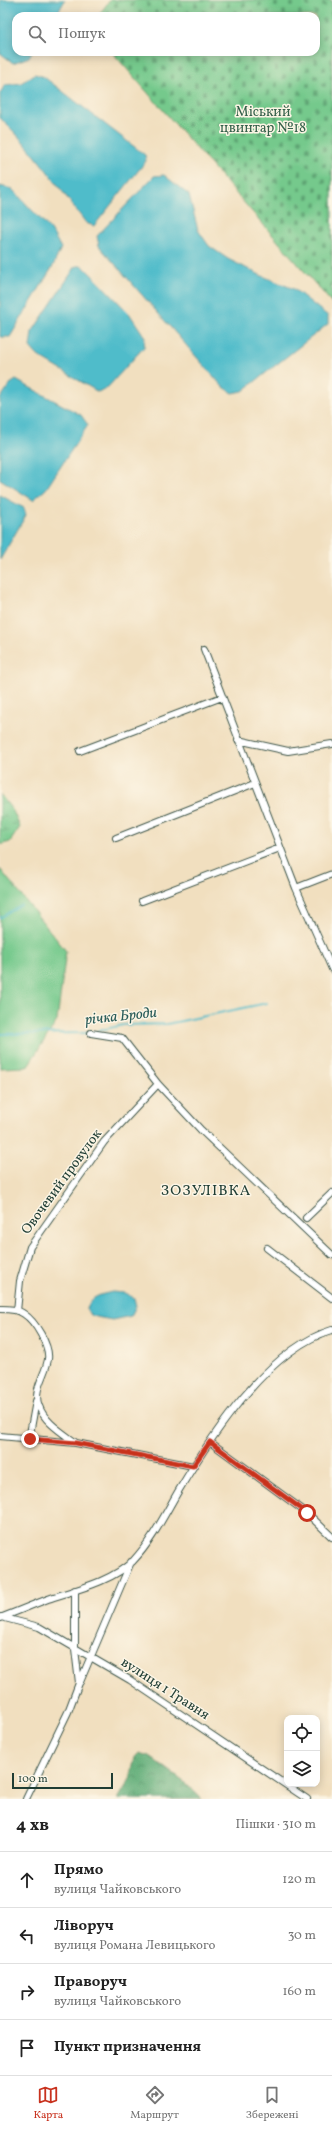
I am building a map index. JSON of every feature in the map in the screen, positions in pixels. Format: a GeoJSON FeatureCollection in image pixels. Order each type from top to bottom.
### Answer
{"type":"FeatureCollection","features":[{"type":"Feature","properties":{"kind":"street"},"geometry":{"type":"LineString","coordinates":[[204,649],[280,848],[332,969]]}},
{"type":"Feature","properties":{"kind":"street"},"geometry":{"type":"LineString","coordinates":[[80,751],[222,697]]}},
{"type":"Feature","properties":{"kind":"street"},"geometry":{"type":"LineString","coordinates":[[238,740],[288,751],[332,744]]}},
{"type":"Feature","properties":{"kind":"street"},"geometry":{"type":"LineString","coordinates":[[116,838],[255,783]]}},
{"type":"Feature","properties":{"kind":"street"},"geometry":{"type":"LineString","coordinates":[[142,901],[280,848]]}},
{"type":"Feature","properties":{"kind":"street"},"geometry":{"type":"LineString","coordinates":[[296,888],[332,874]]}},
{"type":"Feature","properties":{"kind":"street"},"geometry":{"type":"LineString","coordinates":[[91,1033],[122,1038],[158,1084],[246,1175],[332,1256]]}},
{"type":"Feature","properties":{"kind":"street","name":"Овочевий провулок"},"geometry":{"type":"LineString","coordinates":[[17,1311],[20,1281],[30,1247],[104,1142],[158,1084]]}},
{"type":"Feature","properties":{"kind":"street"},"geometry":{"type":"LineString","coordinates":[[306,1218],[332,1193]]}},
{"type":"Feature","properties":{"kind":"street"},"geometry":{"type":"LineString","coordinates":[[267,1248],[332,1298]]}},
{"type":"Feature","properties":{"kind":"street"},"geometry":{"type":"LineString","coordinates":[[0,1309],[24,1313],[32,1322],[47,1347],[49,1357],[37,1392],[30,1439]]}},
{"type":"Feature","properties":{"kind":"street"},"geometry":{"type":"LineString","coordinates":[[1,1618],[113,1574],[131,1562],[145,1548],[193,1466],[238,1402],[287,1354],[324,1332],[332,1330]]}},
{"type":"Feature","properties":{"kind":"street"},"geometry":{"type":"LineString","coordinates":[[37,1392],[38,1406],[47,1419],[76,1443]]}},
{"type":"Feature","properties":{"kind":"street"},"geometry":{"type":"LineString","coordinates":[[0,1436],[76,1443],[193,1466]]}},
{"type":"Feature","properties":{"kind":"street"},"geometry":{"type":"LineString","coordinates":[[210,1442],[307,1513],[332,1537]]}},
{"type":"Feature","properties":{"kind":"street"},"geometry":{"type":"LineString","coordinates":[[26,1799],[68,1712],[131,1562]]}},
{"type":"Feature","properties":{"kind":"street"},"geometry":{"type":"LineString","coordinates":[[75,1590],[75,1649],[79,1683]]}},
{"type":"Feature","properties":{"kind":"street","name":"вулиця 1 Травня"},"geometry":{"type":"LineString","coordinates":[[1,1618],[39,1627],[130,1680],[307,1799]]}},
{"type":"Feature","properties":{"kind":"green space","name":"Міський цвинтар №18"},"geometry":{"type":"Polygon","coordinates":[[[110,0],[332,0],[332,303],[116,56],[320,56],[320,12],[101,12],[110,0]]]}},
{"type":"Feature","properties":{"kind":"green space"},"geometry":{"type":"Polygon","coordinates":[[[0,794],[13,811],[20,827],[10,842],[0,845],[0,794]]]}},
{"type":"Feature","properties":{"kind":"green space"},"geometry":{"type":"Polygon","coordinates":[[[0,869],[66,951],[57,1021],[27,1067],[0,1068],[0,869]]]}},
{"type":"Feature","properties":{"kind":"green space"},"geometry":{"type":"Polygon","coordinates":[[[139,1753],[149,1756],[184,1782],[202,1799],[118,1799],[130,1779],[135,1757],[139,1753]]]}},
{"type":"Feature","properties":{"kind":"water"},"geometry":{"type":"Polygon","coordinates":[[[0,0],[65,0],[58,12],[12,12],[12,56],[30,56],[13,63],[0,53],[0,0]]]}},
{"type":"Feature","properties":{"kind":"water"},"geometry":{"type":"Polygon","coordinates":[[[35,74],[44,77],[145,155],[146,161],[94,226],[86,223],[35,155],[0,118],[0,93],[5,85],[21,83],[35,74]]]}},
{"type":"Feature","properties":{"kind":"water"},"geometry":{"type":"Polygon","coordinates":[[[164,175],[189,195],[198,230],[209,246],[228,259],[260,275],[294,289],[328,316],[328,324],[243,391],[233,393],[222,386],[99,246],[97,236],[154,176],[164,175]]]}},
{"type":"Feature","properties":{"kind":"water"},"geometry":{"type":"Polygon","coordinates":[[[0,186],[12,189],[51,230],[61,248],[53,266],[10,337],[0,337],[0,186]]]}},
{"type":"Feature","properties":{"kind":"water"},"geometry":{"type":"Polygon","coordinates":[[[76,266],[83,266],[129,313],[145,337],[144,347],[108,387],[98,392],[38,356],[30,347],[32,332],[76,266]]]}},
{"type":"Feature","properties":{"kind":"water"},"geometry":{"type":"Polygon","coordinates":[[[16,380],[81,415],[88,425],[46,489],[33,500],[0,479],[0,399],[10,384],[16,380]]]}},
{"type":"Feature","properties":{"kind":"water"},"geometry":{"type":"Polygon","coordinates":[[[0,495],[24,508],[26,515],[0,560],[0,495]]]}},
{"type":"Feature","properties":{"kind":"water"},"geometry":{"type":"Polygon","coordinates":[[[112,1292],[125,1293],[134,1298],[136,1306],[131,1316],[112,1320],[91,1316],[87,1309],[90,1301],[103,1294],[112,1292]]]}},
{"type":"Feature","properties":{"kind":"waterway"},"geometry":{"type":"LineString","coordinates":[[0,918],[21,905]]}},
{"type":"Feature","properties":{"kind":"waterway","name":"річка Броди"},"geometry":{"type":"LineString","coordinates":[[97,1031],[123,1025],[167,1024],[267,1003]]}},
{"type":"Feature","properties":{"kind":"waterway","name":"річка Броди"},"geometry":{"type":"LineString","coordinates":[[0,1034],[90,1033]]}},
{"type":"Feature","properties":{"kind":"district","name":"ЗОЗУЛІВКА"},"geometry":{"type":"Point","coordinates":[206,1191]}},
{"type":"Feature","properties":{"kind":"route"},"geometry":{"type":"LineString","coordinates":[[30,1439],[76,1443],[193,1466],[210,1442],[307,1513]]}}]}
